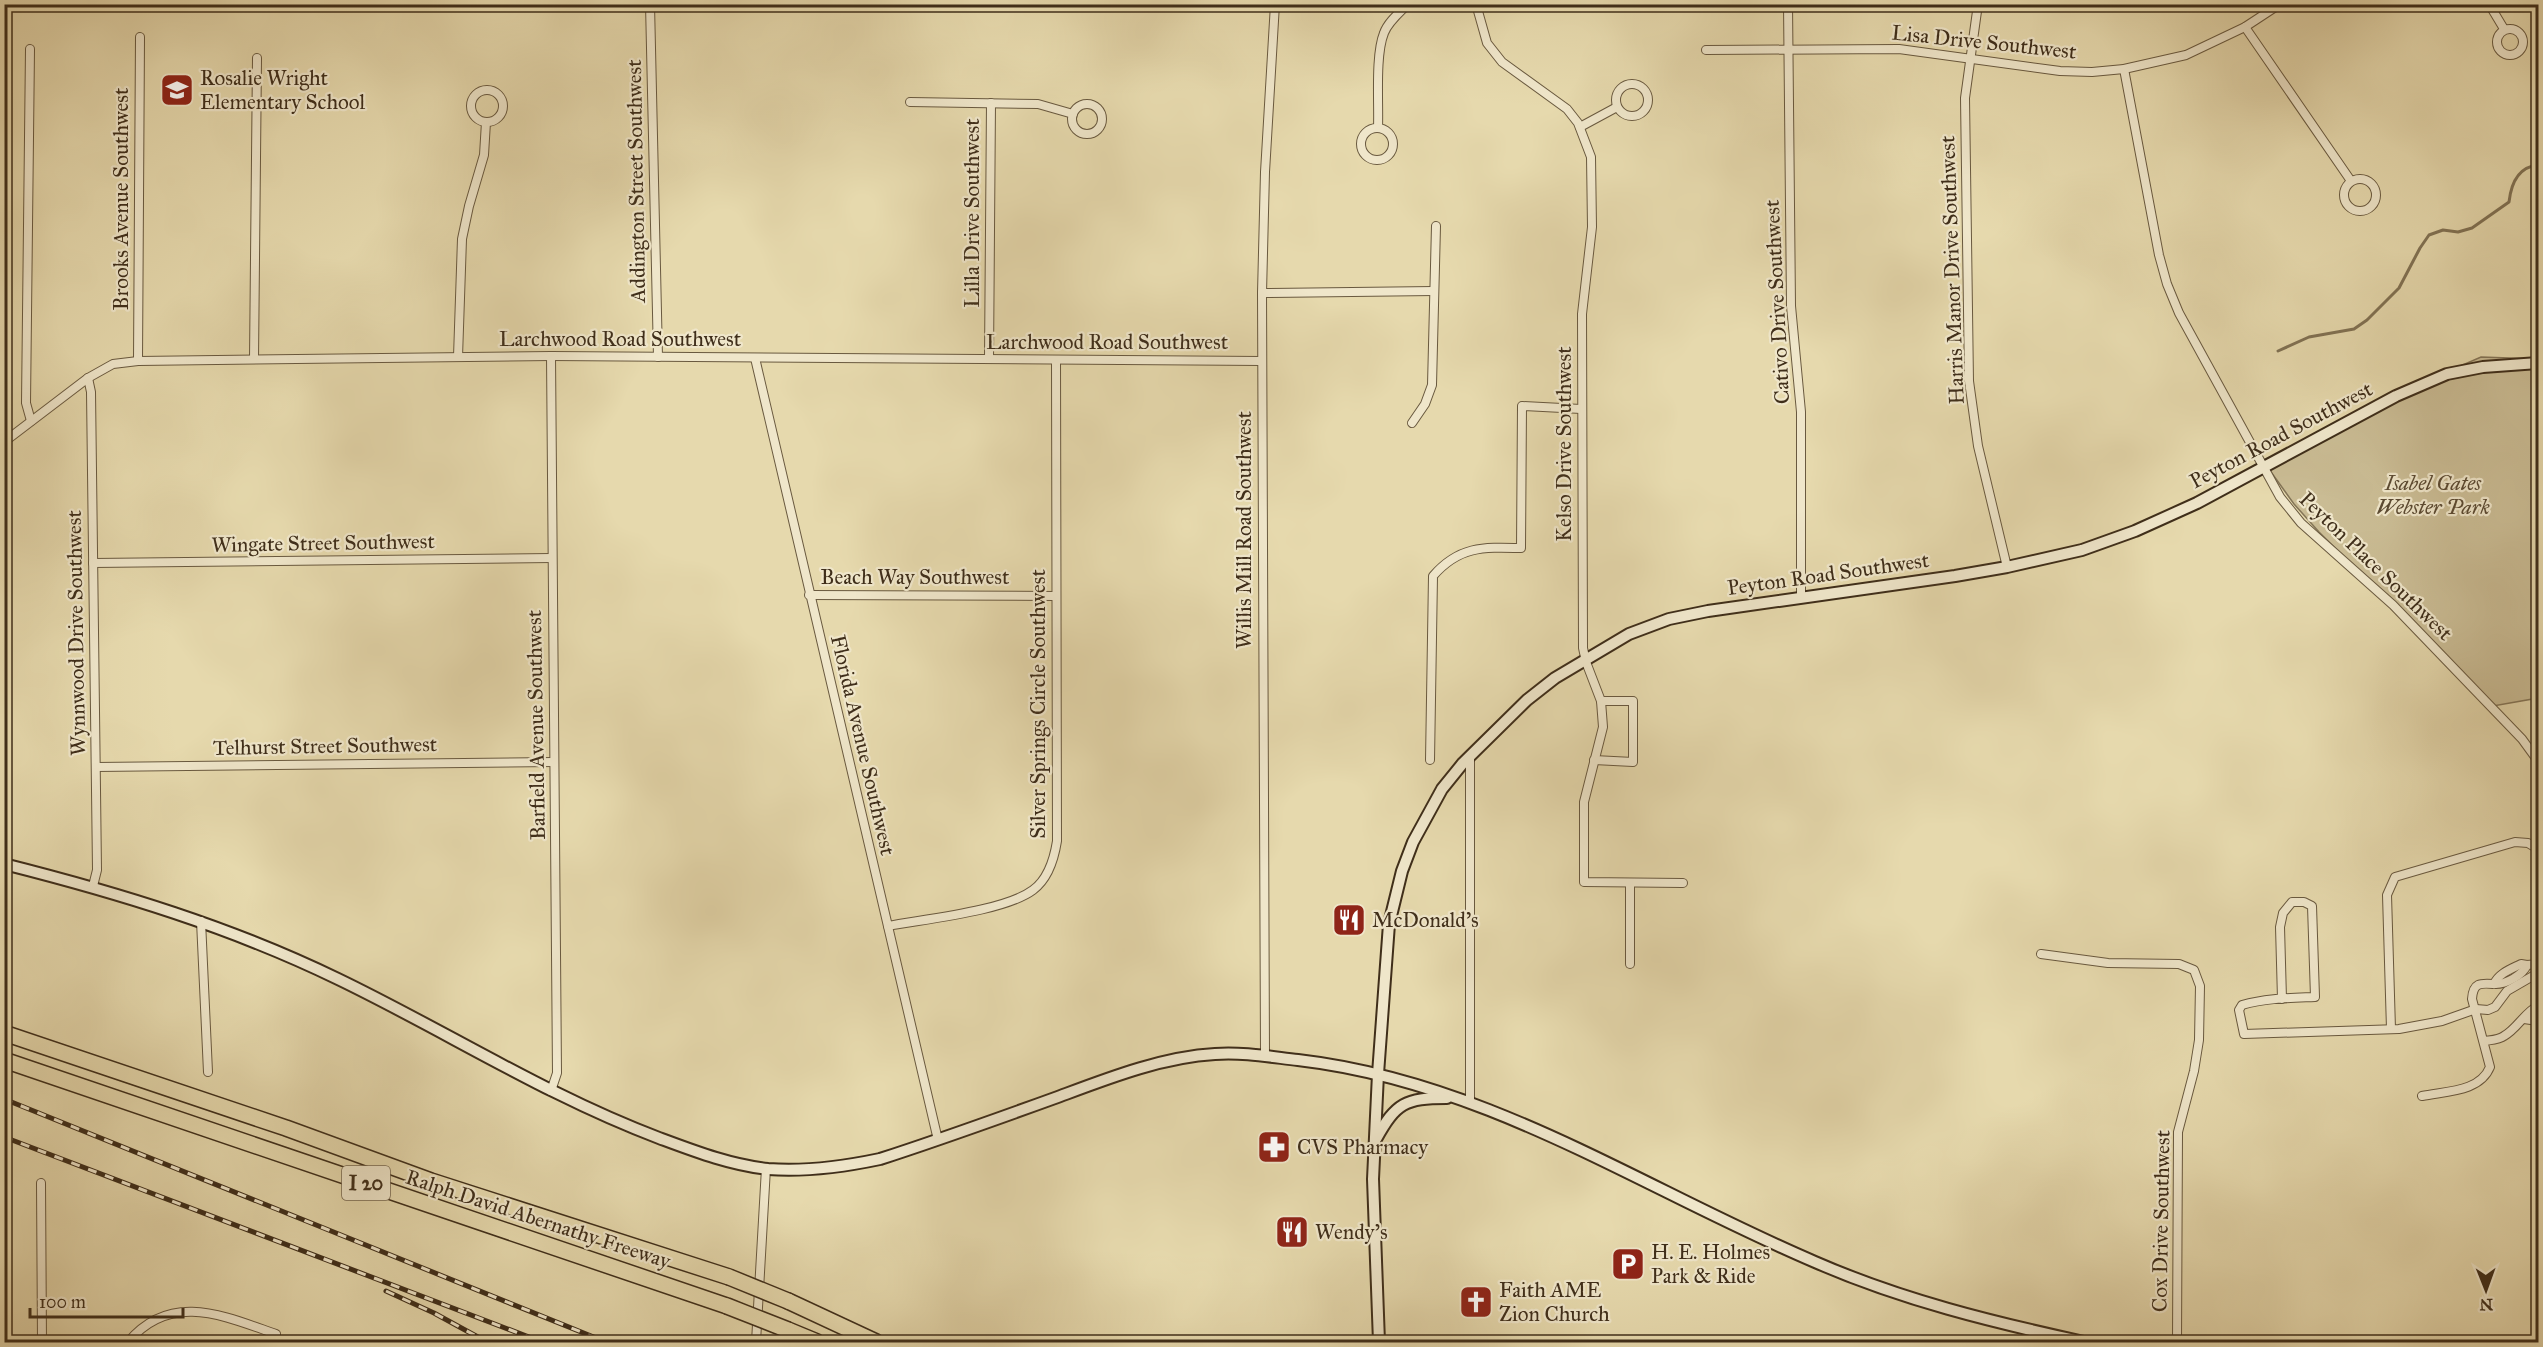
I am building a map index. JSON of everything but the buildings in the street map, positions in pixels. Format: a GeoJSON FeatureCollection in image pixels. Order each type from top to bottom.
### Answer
{"type":"FeatureCollection","features":[{"type":"Feature","properties":{"kind":"highway","name":"Ralph David Abernathy Freeway"},"geometry":{"type":"LineString","coordinates":[[4,1033],[430,1180],[729,1277],[788,1300],[876,1342]]}},
{"type":"Feature","properties":{"kind":"highway","name":"Ralph David Abernathy Freeway"},"geometry":{"type":"LineString","coordinates":[[4,1060],[727,1306],[817,1342]]}},
{"type":"Feature","properties":{"kind":"main road","name":"Peyton Road Southwest"},"geometry":{"type":"LineString","coordinates":[[1379,1342],[1374,1231],[1374,1143],[1389,924],[1402,871],[1426,815],[1442,789],[1470,756],[1527,700],[1555,678],[1586,662],[1629,634],[1669,619],[1708,611],[2007,567],[2082,550],[2135,531],[2198,503],[2396,396],[2447,374],[2483,367],[2538,363]]}},
{"type":"Feature","properties":{"kind":"main road"},"geometry":{"type":"LineString","coordinates":[[4,864],[93,886],[201,921],[271,948],[339,979],[551,1091],[618,1122],[696,1152],[730,1162],[766,1168],[805,1170],[845,1166],[880,1159],[1096,1083],[1171,1060],[1216,1053],[1324,1063],[1378,1074],[1464,1100],[1550,1134],[1778,1246],[1860,1280],[1942,1308],[2084,1342]]}},
{"type":"Feature","properties":{"kind":"main road"},"geometry":{"type":"LineString","coordinates":[[1374,1143],[1388,1117],[1400,1106],[1421,1098],[1464,1100]]}},
{"type":"Feature","properties":{"kind":"street","name":"Addington Street Southwest"},"geometry":{"type":"LineString","coordinates":[[650,4],[658,357]]}},
{"type":"Feature","properties":{"kind":"street","name":"Willis Mill Road Southwest"},"geometry":{"type":"LineString","coordinates":[[1265,1056],[1262,293],[1265,172],[1275,4]]}},
{"type":"Feature","properties":{"kind":"street"},"geometry":{"type":"LineString","coordinates":[[1378,128],[1380,55],[1383,34],[1408,4]]}},
{"type":"Feature","properties":{"kind":"street","name":"Kelso Drive Southwest"},"geometry":{"type":"LineString","coordinates":[[1476,4],[1487,43],[1502,62],[1559,102],[1580,127],[1591,157],[1592,227],[1582,314],[1583,648],[1601,701],[1603,728],[1584,802],[1584,882],[1630,883]]}},
{"type":"Feature","properties":{"kind":"street","name":"Cativo Drive Southwest"},"geometry":{"type":"LineString","coordinates":[[1788,4],[1791,306],[1801,412],[1801,597]]}},
{"type":"Feature","properties":{"kind":"street","name":"Harris Manor Drive Southwest"},"geometry":{"type":"LineString","coordinates":[[1978,4],[1965,98],[1969,381],[1978,446],[2007,567]]}},
{"type":"Feature","properties":{"kind":"street","name":"Lisa Drive Southwest"},"geometry":{"type":"LineString","coordinates":[[1706,50],[1899,49],[2060,71],[2092,72],[2124,69],[2186,55],[2245,27],[2280,4]]}},
{"type":"Feature","properties":{"kind":"street"},"geometry":{"type":"LineString","coordinates":[[2488,4],[2504,29]]}},
{"type":"Feature","properties":{"kind":"street"},"geometry":{"type":"LineString","coordinates":[[2245,27],[2351,181]]}},
{"type":"Feature","properties":{"kind":"street","name":"Brooks Avenue Southwest"},"geometry":{"type":"LineString","coordinates":[[138,361],[140,37]]}},
{"type":"Feature","properties":{"kind":"street"},"geometry":{"type":"LineString","coordinates":[[30,49],[26,403],[31,421]]}},
{"type":"Feature","properties":{"kind":"street"},"geometry":{"type":"LineString","coordinates":[[254,359],[257,58]]}},
{"type":"Feature","properties":{"kind":"street","name":"Peyton Place Southwest"},"geometry":{"type":"LineString","coordinates":[[2124,69],[2159,255],[2167,284],[2179,313],[2280,496],[2301,523],[2393,605],[2522,739],[2538,761]]}},
{"type":"Feature","properties":{"kind":"street"},"geometry":{"type":"LineString","coordinates":[[1633,84],[1645,91],[1648,101],[1642,112],[1628,115],[1617,107],[1616,98],[1623,86],[1633,84]]}},
{"type":"Feature","properties":{"kind":"street"},"geometry":{"type":"LineString","coordinates":[[487,90],[499,95],[503,107],[498,118],[486,122],[475,117],[470,105],[476,94],[487,90]]}},
{"type":"Feature","properties":{"kind":"street"},"geometry":{"type":"LineString","coordinates":[[910,102],[1038,104],[1073,114]]}},
{"type":"Feature","properties":{"kind":"street","name":"Lilla Drive Southwest"},"geometry":{"type":"LineString","coordinates":[[989,359],[991,103]]}},
{"type":"Feature","properties":{"kind":"street"},"geometry":{"type":"LineString","coordinates":[[1580,127],[1617,107]]}},
{"type":"Feature","properties":{"kind":"street"},"geometry":{"type":"LineString","coordinates":[[458,357],[462,240],[484,155],[486,122]]}},
{"type":"Feature","properties":{"kind":"street"},"geometry":{"type":"LineString","coordinates":[[1378,128],[1387,131],[1393,145],[1389,154],[1376,160],[1364,152],[1361,143],[1368,130],[1378,128]]}},
{"type":"Feature","properties":{"kind":"street"},"geometry":{"type":"LineString","coordinates":[[2364,179],[2374,187],[2376,200],[2368,210],[2356,212],[2346,204],[2344,191],[2351,181],[2364,179]]}},
{"type":"Feature","properties":{"kind":"street"},"geometry":{"type":"LineString","coordinates":[[1412,423],[1425,404],[1432,385],[1436,226]]}},
{"type":"Feature","properties":{"kind":"street"},"geometry":{"type":"LineString","coordinates":[[1262,293],[1434,287]]}},
{"type":"Feature","properties":{"kind":"street","name":"Larchwood Road Southwest"},"geometry":{"type":"LineString","coordinates":[[4,442],[88,378],[114,364],[138,361],[551,356],[1262,361]]}},
{"type":"Feature","properties":{"kind":"street","name":"Barfield Avenue Southwest"},"geometry":{"type":"LineString","coordinates":[[551,356],[557,1073],[551,1091]]}},
{"type":"Feature","properties":{"kind":"street","name":"Florida Avenue Southwest"},"geometry":{"type":"LineString","coordinates":[[755,358],[938,1140]]}},
{"type":"Feature","properties":{"kind":"street","name":"Silver Springs Circle Southwest"},"geometry":{"type":"LineString","coordinates":[[888,926],[1013,902],[1034,889],[1049,870],[1057,842],[1056,360]]}},
{"type":"Feature","properties":{"kind":"street","name":"Wynnwood Drive Southwest"},"geometry":{"type":"LineString","coordinates":[[88,378],[91,392],[96,767],[97,870],[93,886]]}},
{"type":"Feature","properties":{"kind":"street"},"geometry":{"type":"LineString","coordinates":[[1430,760],[1433,576],[1457,554],[1484,547],[1521,548],[1522,406],[1581,408]]}},
{"type":"Feature","properties":{"kind":"street","name":"Wingate Street Southwest"},"geometry":{"type":"LineString","coordinates":[[93,563],[552,558]]}},
{"type":"Feature","properties":{"kind":"street","name":"Beach Way Southwest"},"geometry":{"type":"LineString","coordinates":[[809,596],[822,594],[1056,596]]}},
{"type":"Feature","properties":{"kind":"street"},"geometry":{"type":"LineString","coordinates":[[1594,760],[1633,762],[1633,701],[1601,701]]}},
{"type":"Feature","properties":{"kind":"street"},"geometry":{"type":"LineString","coordinates":[[1464,1100],[1470,756]]}},
{"type":"Feature","properties":{"kind":"street","name":"Telhurst Street Southwest"},"geometry":{"type":"LineString","coordinates":[[96,767],[554,762]]}},
{"type":"Feature","properties":{"kind":"street"},"geometry":{"type":"LineString","coordinates":[[2391,1029],[2387,895],[2395,877],[2515,842],[2528,843],[2538,849]]}},
{"type":"Feature","properties":{"kind":"street"},"geometry":{"type":"LineString","coordinates":[[1630,964],[1630,883],[1683,883]]}},
{"type":"Feature","properties":{"kind":"street"},"geometry":{"type":"LineString","coordinates":[[2282,999],[2280,927],[2283,913],[2292,902],[2304,902],[2312,906],[2314,997],[2282,999],[2258,1000],[2242,1005],[2239,1010],[2244,1034],[2391,1029],[2442,1021],[2476,1009],[2488,1010],[2494,1007],[2505,987],[2517,975],[2521,964],[2538,964]]}},
{"type":"Feature","properties":{"kind":"street"},"geometry":{"type":"LineString","coordinates":[[201,921],[208,1072]]}},
{"type":"Feature","properties":{"kind":"street","name":"Cox Drive Southwest"},"geometry":{"type":"LineString","coordinates":[[2041,954],[2108,963],[2179,964],[2194,970],[2200,986],[2198,1050],[2178,1132],[2177,1342]]}},
{"type":"Feature","properties":{"kind":"street"},"geometry":{"type":"LineString","coordinates":[[2494,984],[2497,977],[2538,973]]}},
{"type":"Feature","properties":{"kind":"street"},"geometry":{"type":"LineString","coordinates":[[2422,1096],[2475,1085],[2486,1076],[2490,1067],[2472,999],[2475,988],[2486,981],[2505,987]]}},
{"type":"Feature","properties":{"kind":"street"},"geometry":{"type":"LineString","coordinates":[[2484,1041],[2503,1037],[2524,1019],[2531,1009],[2538,1006]]}},
{"type":"Feature","properties":{"kind":"street"},"geometry":{"type":"LineString","coordinates":[[2524,1019],[2538,1021]]}},
{"type":"Feature","properties":{"kind":"street"},"geometry":{"type":"LineString","coordinates":[[756,1342],[766,1168]]}},
{"type":"Feature","properties":{"kind":"street"},"geometry":{"type":"LineString","coordinates":[[41,1183],[42,1342]]}},
{"type":"Feature","properties":{"kind":"street"},"geometry":{"type":"LineString","coordinates":[[128,1342],[136,1333],[155,1320],[178,1312],[202,1311],[225,1316],[276,1334]]}},
{"type":"Feature","properties":{"kind":"green space"},"geometry":{"type":"Polygon","coordinates":[[[815,5],[1107,5],[1106,8],[815,5]]]}},
{"type":"Feature","properties":{"kind":"green space","name":"Isabel Gates Webster Park"},"geometry":{"type":"Polygon","coordinates":[[[2481,357],[2538,359],[2538,698],[2493,706],[2319,532],[2294,504],[2266,465],[2412,387],[2481,357]]]}},
{"type":"Feature","properties":{"kind":"waterway"},"geometry":{"type":"LineString","coordinates":[[2278,351],[2309,337],[2354,329],[2367,320],[2399,288],[2429,235],[2443,230],[2458,232],[2472,228],[2509,202],[2517,178],[2525,169],[2538,165]]}},
{"type":"Feature","properties":{"kind":"railway"},"geometry":{"type":"LineString","coordinates":[[4,1099],[606,1342]]}},
{"type":"Feature","properties":{"kind":"railway"},"geometry":{"type":"LineString","coordinates":[[4,1137],[542,1342]]}},
{"type":"Feature","properties":{"kind":"railway"},"geometry":{"type":"LineString","coordinates":[[386,1291],[434,1313],[487,1342]]}},
{"type":"Feature","properties":{"kind":"place","name":"Rosalie Wright Elementary School"},"geometry":{"type":"Point","coordinates":[177,90]}},
{"type":"Feature","properties":{"kind":"place","name":"McDonald's"},"geometry":{"type":"Point","coordinates":[1349,920]}},
{"type":"Feature","properties":{"kind":"place","name":"CVS Pharmacy"},"geometry":{"type":"Point","coordinates":[1274,1147]}},
{"type":"Feature","properties":{"kind":"place","name":"Wendy's"},"geometry":{"type":"Point","coordinates":[1292,1232]}},
{"type":"Feature","properties":{"kind":"place","name":"H. E. Holmes Park & Ride"},"geometry":{"type":"Point","coordinates":[1628,1264]}},
{"type":"Feature","properties":{"kind":"place","name":"Faith AME Zion Church"},"geometry":{"type":"Point","coordinates":[1476,1302]}}]}
